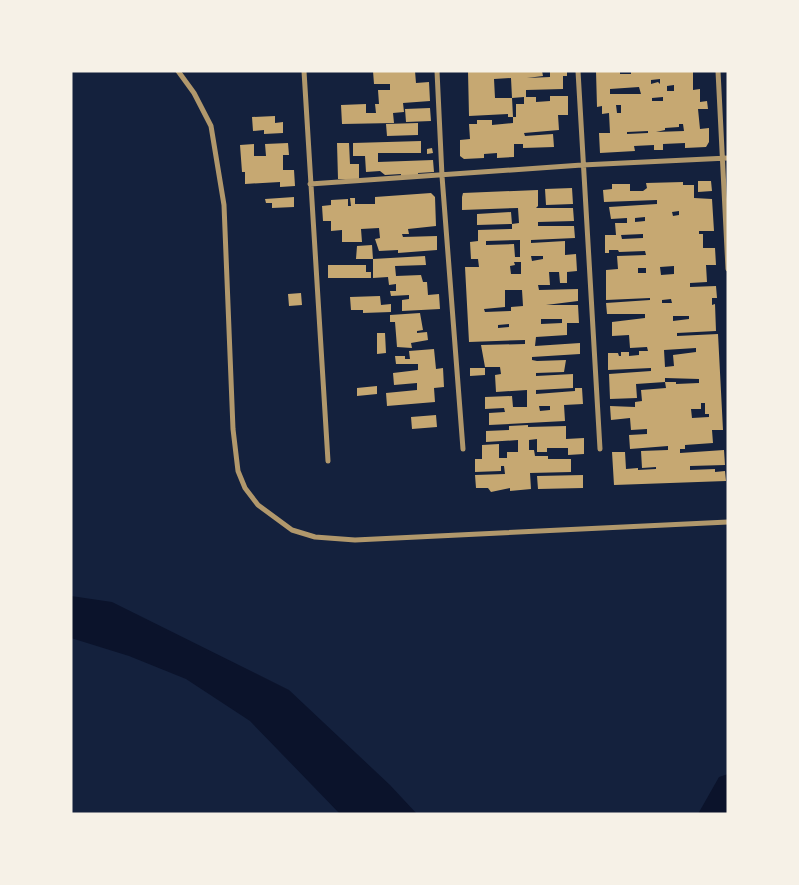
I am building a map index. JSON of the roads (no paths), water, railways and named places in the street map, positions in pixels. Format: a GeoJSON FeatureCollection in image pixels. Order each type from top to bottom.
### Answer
{"type":"FeatureCollection","features":[{"type":"Feature","properties":{"kind":"street"},"geometry":{"type":"LineString","coordinates":[[178,71],[194,93],[211,126],[224,205],[232,411],[238,471],[245,488],[258,505],[273,518],[292,530],[315,537],[355,540],[728,522]]}},
{"type":"Feature","properties":{"kind":"street"},"geometry":{"type":"LineString","coordinates":[[304,71],[328,461]]}},
{"type":"Feature","properties":{"kind":"street"},"geometry":{"type":"LineString","coordinates":[[437,71],[442,176],[463,449]]}},
{"type":"Feature","properties":{"kind":"street"},"geometry":{"type":"LineString","coordinates":[[578,71],[600,449]]}},
{"type":"Feature","properties":{"kind":"street"},"geometry":{"type":"LineString","coordinates":[[718,71],[728,269]]}},
{"type":"Feature","properties":{"kind":"street"},"geometry":{"type":"LineString","coordinates":[[310,184],[582,165],[728,158]]}},
{"type":"Feature","properties":{"kind":"water"},"geometry":{"type":"Polygon","coordinates":[[[71,596],[112,602],[289,690],[390,785],[417,814],[340,814],[250,721],[186,679],[129,656],[71,638],[71,596]]]}},
{"type":"Feature","properties":{"kind":"water"},"geometry":{"type":"Polygon","coordinates":[[[728,774],[728,814],[698,814],[719,777],[728,774]]]}}]}
